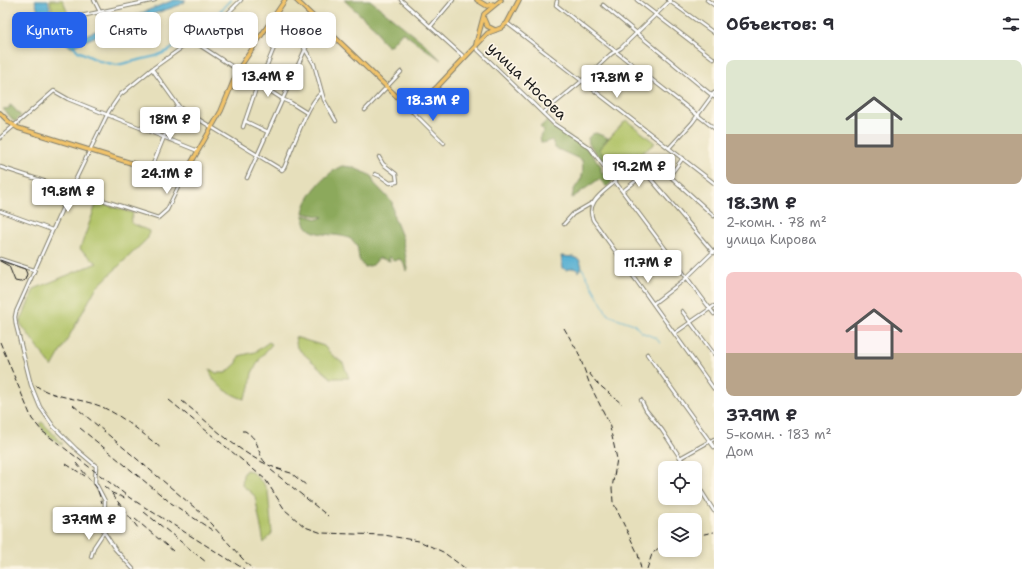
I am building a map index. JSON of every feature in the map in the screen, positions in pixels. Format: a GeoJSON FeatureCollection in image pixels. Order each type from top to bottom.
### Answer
{"type":"FeatureCollection","features":[{"type":"Feature","properties":{"kind":"main road"},"geometry":{"type":"LineString","coordinates":[[276,12],[285,0]]}},
{"type":"Feature","properties":{"kind":"main road"},"geometry":{"type":"LineString","coordinates":[[296,0],[309,12]]}},
{"type":"Feature","properties":{"kind":"main road"},"geometry":{"type":"LineString","coordinates":[[476,0],[487,6],[501,0]]}},
{"type":"Feature","properties":{"kind":"main road"},"geometry":{"type":"LineString","coordinates":[[476,0],[483,7],[487,26],[495,30]]}},
{"type":"Feature","properties":{"kind":"main road"},"geometry":{"type":"LineString","coordinates":[[514,0],[516,7]]}},
{"type":"Feature","properties":{"kind":"main road"},"geometry":{"type":"LineString","coordinates":[[336,39],[412,111],[488,33],[501,28],[507,23],[519,0]]}},
{"type":"Feature","properties":{"kind":"main road"},"geometry":{"type":"LineString","coordinates":[[476,46],[484,16],[496,3]]}},
{"type":"Feature","properties":{"kind":"main road"},"geometry":{"type":"LineString","coordinates":[[0,112],[13,126],[151,169],[178,177],[183,177],[225,102],[238,70],[266,27]]}},
{"type":"Feature","properties":{"kind":"street"},"geometry":{"type":"LineString","coordinates":[[94,0],[100,12],[155,0]]}},
{"type":"Feature","properties":{"kind":"street"},"geometry":{"type":"LineString","coordinates":[[229,12],[240,0]]}},
{"type":"Feature","properties":{"kind":"street","name":"улица Носова"},"geometry":{"type":"LineString","coordinates":[[401,0],[464,57]]}},
{"type":"Feature","properties":{"kind":"street"},"geometry":{"type":"LineString","coordinates":[[430,26],[452,0]]}},
{"type":"Feature","properties":{"kind":"street"},"geometry":{"type":"LineString","coordinates":[[637,0],[714,58]]}},
{"type":"Feature","properties":{"kind":"street"},"geometry":{"type":"LineString","coordinates":[[543,113],[637,34],[657,15],[669,0],[714,33]]}},
{"type":"Feature","properties":{"kind":"street"},"geometry":{"type":"LineString","coordinates":[[707,0],[714,5]]}},
{"type":"Feature","properties":{"kind":"street"},"geometry":{"type":"LineString","coordinates":[[557,1],[556,5],[714,128]]}},
{"type":"Feature","properties":{"kind":"street"},"geometry":{"type":"LineString","coordinates":[[603,5],[713,95],[669,148]]}},
{"type":"Feature","properties":{"kind":"street"},"geometry":{"type":"LineString","coordinates":[[507,23],[684,158],[714,183]]}},
{"type":"Feature","properties":{"kind":"street","name":"улица Носова"},"geometry":{"type":"LineString","coordinates":[[476,46],[558,127],[588,146],[616,181],[714,314]]}},
{"type":"Feature","properties":{"kind":"street"},"geometry":{"type":"LineString","coordinates":[[91,557],[94,547],[104,532],[105,501],[96,482],[96,466],[76,450],[51,423],[40,407],[31,385],[15,317],[52,230],[107,115],[120,95],[152,68],[182,48]]}},
{"type":"Feature","properties":{"kind":"street"},"geometry":{"type":"LineString","coordinates":[[204,48],[282,99],[307,113]]}},
{"type":"Feature","properties":{"kind":"street"},"geometry":{"type":"LineString","coordinates":[[243,127],[252,105],[252,97],[256,82],[268,65],[274,48]]}},
{"type":"Feature","properties":{"kind":"street"},"geometry":{"type":"LineString","coordinates":[[305,49],[314,64],[324,100],[336,120]]}},
{"type":"Feature","properties":{"kind":"street"},"geometry":{"type":"LineString","coordinates":[[247,178],[305,49]]}},
{"type":"Feature","properties":{"kind":"street"},"geometry":{"type":"LineString","coordinates":[[152,68],[159,76],[177,105],[211,128],[280,169],[284,169],[307,113],[314,99],[321,93]]}},
{"type":"Feature","properties":{"kind":"street"},"geometry":{"type":"LineString","coordinates":[[365,110],[401,72]]}},
{"type":"Feature","properties":{"kind":"street"},"geometry":{"type":"LineString","coordinates":[[0,138],[54,91],[68,99],[198,151]]}},
{"type":"Feature","properties":{"kind":"street"},"geometry":{"type":"LineString","coordinates":[[151,169],[177,105]]}},
{"type":"Feature","properties":{"kind":"street"},"geometry":{"type":"LineString","coordinates":[[412,111],[444,143]]}},
{"type":"Feature","properties":{"kind":"street"},"geometry":{"type":"LineString","coordinates":[[245,121],[268,132]]}},
{"type":"Feature","properties":{"kind":"street"},"geometry":{"type":"LineString","coordinates":[[375,174],[392,184],[396,183],[398,179],[396,174],[384,166],[379,157]]}},
{"type":"Feature","properties":{"kind":"street"},"geometry":{"type":"LineString","coordinates":[[671,174],[684,158]]}},
{"type":"Feature","properties":{"kind":"street"},"geometry":{"type":"LineString","coordinates":[[638,164],[714,252],[687,278],[654,303]]}},
{"type":"Feature","properties":{"kind":"street"},"geometry":{"type":"LineString","coordinates":[[0,167],[70,191],[158,218],[167,210],[183,177]]}},
{"type":"Feature","properties":{"kind":"street"},"geometry":{"type":"LineString","coordinates":[[666,170],[671,174],[672,178],[714,216]]}},
{"type":"Feature","properties":{"kind":"street"},"geometry":{"type":"LineString","coordinates":[[623,191],[646,173]]}},
{"type":"Feature","properties":{"kind":"street"},"geometry":{"type":"LineString","coordinates":[[564,224],[573,214],[592,203],[616,181]]}},
{"type":"Feature","properties":{"kind":"street"},"geometry":{"type":"LineString","coordinates":[[592,203],[590,210],[593,220],[676,333],[714,388]]}},
{"type":"Feature","properties":{"kind":"street"},"geometry":{"type":"LineString","coordinates":[[0,212],[52,230]]}},
{"type":"Feature","properties":{"kind":"street"},"geometry":{"type":"LineString","coordinates":[[0,259],[34,270]]}},
{"type":"Feature","properties":{"kind":"street"},"geometry":{"type":"LineString","coordinates":[[676,333],[714,306]]}},
{"type":"Feature","properties":{"kind":"street"},"geometry":{"type":"LineString","coordinates":[[682,312],[714,354]]}},
{"type":"Feature","properties":{"kind":"street"},"geometry":{"type":"LineString","coordinates":[[647,354],[714,447]]}},
{"type":"Feature","properties":{"kind":"street"},"geometry":{"type":"LineString","coordinates":[[641,400],[646,410],[662,430],[682,461]]}},
{"type":"Feature","properties":{"kind":"street"},"geometry":{"type":"LineString","coordinates":[[680,458],[714,439]]}},
{"type":"Feature","properties":{"kind":"street"},"geometry":{"type":"LineString","coordinates":[[702,492],[714,511]]}},
{"type":"Feature","properties":{"kind":"street"},"geometry":{"type":"LineString","coordinates":[[104,532],[112,545],[133,569]]}},
{"type":"Feature","properties":{"kind":"green space"},"geometry":{"type":"Polygon","coordinates":[[[50,0],[63,0],[67,12],[53,12],[50,0]]]}},
{"type":"Feature","properties":{"kind":"green space"},"geometry":{"type":"Polygon","coordinates":[[[344,0],[370,0],[425,44],[441,60],[402,32],[390,46],[387,46],[381,40],[377,30],[344,0]]]}},
{"type":"Feature","properties":{"kind":"green space"},"geometry":{"type":"Polygon","coordinates":[[[11,105],[21,116],[15,122],[3,109],[10,108],[9,106],[11,105]]]}},
{"type":"Feature","properties":{"kind":"green space"},"geometry":{"type":"Polygon","coordinates":[[[626,120],[655,143],[616,174],[599,149],[626,120]]]}},
{"type":"Feature","properties":{"kind":"green space"},"geometry":{"type":"Polygon","coordinates":[[[547,121],[553,127],[586,147],[601,166],[601,171],[605,175],[610,176],[612,182],[607,187],[599,179],[572,198],[573,192],[581,178],[583,168],[582,160],[555,148],[552,140],[543,143],[541,142],[540,136],[544,131],[540,127],[547,121]]]}},
{"type":"Feature","properties":{"kind":"green space"},"geometry":{"type":"Polygon","coordinates":[[[596,133],[608,138],[599,149],[608,163],[607,165],[605,165],[589,144],[588,138],[592,134],[596,133]]]}},
{"type":"Feature","properties":{"kind":"green space"},"geometry":{"type":"Polygon","coordinates":[[[342,166],[352,167],[372,176],[374,183],[392,202],[394,217],[402,237],[408,269],[406,271],[403,261],[399,259],[394,261],[389,256],[390,261],[379,258],[373,265],[365,267],[360,261],[358,248],[349,238],[316,233],[305,224],[304,215],[318,219],[323,217],[303,213],[305,206],[312,192],[318,185],[330,173],[342,166]]]}},
{"type":"Feature","properties":{"kind":"green space"},"geometry":{"type":"Polygon","coordinates":[[[97,202],[133,213],[131,223],[149,231],[148,238],[96,288],[52,367],[20,323],[34,289],[97,263],[80,249],[97,202]]]}},
{"type":"Feature","properties":{"kind":"green space"},"geometry":{"type":"Polygon","coordinates":[[[295,337],[324,346],[332,355],[343,363],[349,378],[331,378],[297,348],[295,337]]]}},
{"type":"Feature","properties":{"kind":"green space"},"geometry":{"type":"Polygon","coordinates":[[[269,342],[272,344],[261,357],[252,373],[250,387],[244,399],[233,395],[222,388],[214,379],[210,369],[216,373],[226,373],[237,363],[239,356],[255,352],[269,342]]]}},
{"type":"Feature","properties":{"kind":"green space"},"geometry":{"type":"Polygon","coordinates":[[[42,422],[62,443],[62,445],[47,434],[39,424],[42,422]]]}},
{"type":"Feature","properties":{"kind":"green space"},"geometry":{"type":"Polygon","coordinates":[[[246,470],[251,471],[264,484],[268,492],[272,533],[264,543],[255,496],[242,485],[243,475],[246,470]]]}},
{"type":"Feature","properties":{"kind":"water"},"geometry":{"type":"Polygon","coordinates":[[[35,0],[48,0],[51,12],[38,12],[35,0]]]}},
{"type":"Feature","properties":{"kind":"water"},"geometry":{"type":"Polygon","coordinates":[[[174,0],[186,0],[180,5],[159,12],[144,12],[174,0]]]}},
{"type":"Feature","properties":{"kind":"water"},"geometry":{"type":"Polygon","coordinates":[[[95,31],[95,37],[87,40],[87,34],[95,31]]]}},
{"type":"Feature","properties":{"kind":"water"},"geometry":{"type":"Polygon","coordinates":[[[561,256],[573,257],[580,260],[582,267],[578,272],[578,270],[573,268],[566,270],[563,268],[561,256]]]}},
{"type":"Feature","properties":{"kind":"waterway"},"geometry":{"type":"LineString","coordinates":[[75,48],[78,51],[99,61],[117,65],[156,56],[170,50],[217,14],[231,0]]}},
{"type":"Feature","properties":{"kind":"waterway"},"geometry":{"type":"LineString","coordinates":[[582,268],[608,315],[634,324],[641,332],[656,338],[660,343]]}},
{"type":"Feature","properties":{"kind":"tram line"},"geometry":{"type":"LineString","coordinates":[[0,260],[25,269],[27,274],[25,280],[20,282],[15,281],[9,266],[0,261]]}},
{"type":"Feature","properties":{"kind":"railway"},"geometry":{"type":"LineString","coordinates":[[564,328],[578,352],[590,385],[609,423],[617,459],[612,488],[613,502],[638,554],[641,569]]}},
{"type":"Feature","properties":{"kind":"railway"},"geometry":{"type":"LineString","coordinates":[[0,342],[32,419],[42,431],[130,498],[244,569]]}},
{"type":"Feature","properties":{"kind":"railway"},"geometry":{"type":"LineString","coordinates":[[589,373],[597,383],[622,404]]}},
{"type":"Feature","properties":{"kind":"railway"},"geometry":{"type":"LineString","coordinates":[[35,385],[50,393],[100,406],[132,425],[161,448]]}},
{"type":"Feature","properties":{"kind":"railway"},"geometry":{"type":"LineString","coordinates":[[169,400],[265,479],[285,510],[305,527],[322,533],[384,535],[419,541],[443,552],[466,569]]}},
{"type":"Feature","properties":{"kind":"railway"},"geometry":{"type":"LineString","coordinates":[[182,401],[229,441],[242,450],[268,465],[282,470]]}},
{"type":"Feature","properties":{"kind":"railway"},"geometry":{"type":"LineString","coordinates":[[73,405],[201,513],[252,569]]}},
{"type":"Feature","properties":{"kind":"railway"},"geometry":{"type":"LineString","coordinates":[[80,428],[171,503],[215,532]]}},
{"type":"Feature","properties":{"kind":"railway"},"geometry":{"type":"LineString","coordinates":[[242,431],[245,431],[251,435],[257,444],[263,460],[267,464]]}},
{"type":"Feature","properties":{"kind":"railway"},"geometry":{"type":"LineString","coordinates":[[76,463],[97,488],[102,503]]}},
{"type":"Feature","properties":{"kind":"railway"},"geometry":{"type":"LineString","coordinates":[[66,464],[85,476]]}},
{"type":"Feature","properties":{"kind":"railway"},"geometry":{"type":"LineString","coordinates":[[277,469],[291,473],[306,485]]}},
{"type":"Feature","properties":{"kind":"railway"},"geometry":{"type":"LineString","coordinates":[[271,470],[328,516]]}},
{"type":"Feature","properties":{"kind":"railway"},"geometry":{"type":"LineString","coordinates":[[104,486],[112,493],[125,498]]}},
{"type":"Feature","properties":{"kind":"railway"},"geometry":{"type":"LineString","coordinates":[[112,494],[138,528]]}},
{"type":"Feature","properties":{"kind":"railway"},"geometry":{"type":"LineString","coordinates":[[144,512],[206,562]]}},
{"type":"Feature","properties":{"kind":"railway"},"geometry":{"type":"LineString","coordinates":[[135,519],[173,551]]}},
{"type":"Feature","properties":{"kind":"railway"},"geometry":{"type":"LineString","coordinates":[[702,535],[714,532]]}},
{"type":"Feature","properties":{"kind":"railway"},"geometry":{"type":"LineString","coordinates":[[647,569],[652,554],[658,548]]}}]}
